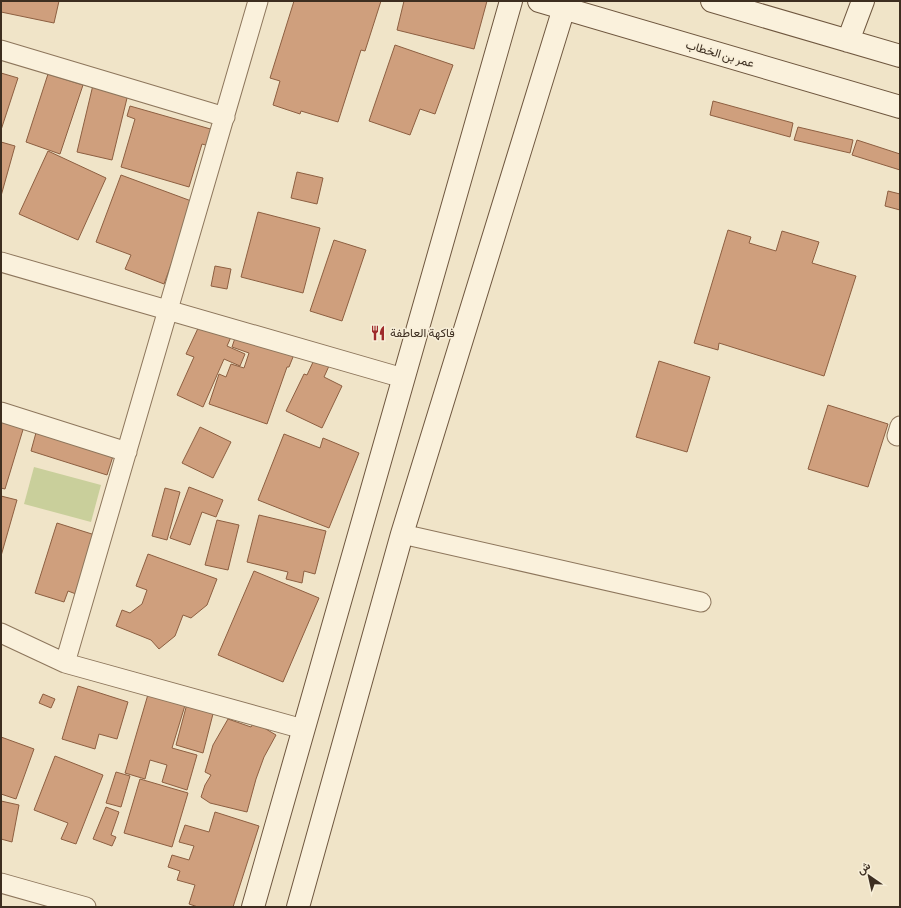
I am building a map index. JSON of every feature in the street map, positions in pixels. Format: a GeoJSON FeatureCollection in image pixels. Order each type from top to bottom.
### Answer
{"type":"FeatureCollection","features":[{"type":"Feature","properties":{"kind":"street"},"geometry":{"type":"LineString","coordinates":[[65,663],[258,1]]}},
{"type":"Feature","properties":{"kind":"street"},"geometry":{"type":"LineString","coordinates":[[253,907],[511,1]]}},
{"type":"Feature","properties":{"kind":"street","name":"عمر بن الخطاب"},"geometry":{"type":"LineString","coordinates":[[539,1],[563,5],[900,107]]}},
{"type":"Feature","properties":{"kind":"street"},"geometry":{"type":"LineString","coordinates":[[712,1],[848,41],[898,50]]}},
{"type":"Feature","properties":{"kind":"street"},"geometry":{"type":"LineString","coordinates":[[848,41],[863,1]]}},
{"type":"Feature","properties":{"kind":"street"},"geometry":{"type":"LineString","coordinates":[[298,907],[402,534],[563,5]]}},
{"type":"Feature","properties":{"kind":"street"},"geometry":{"type":"LineString","coordinates":[[1,50],[225,117]]}},
{"type":"Feature","properties":{"kind":"street"},"geometry":{"type":"LineString","coordinates":[[1,262],[168,312],[403,378]]}},
{"type":"Feature","properties":{"kind":"street"},"geometry":{"type":"LineString","coordinates":[[1,412],[127,452]]}},
{"type":"Feature","properties":{"kind":"street"},"geometry":{"type":"LineString","coordinates":[[402,534],[701,602]]}},
{"type":"Feature","properties":{"kind":"street"},"geometry":{"type":"LineString","coordinates":[[1,633],[65,663],[303,729]]}},
{"type":"Feature","properties":{"kind":"street"},"geometry":{"type":"LineString","coordinates":[[1,883],[86,907]]}},
{"type":"Feature","properties":{"kind":"green space"},"geometry":{"type":"Polygon","coordinates":[[[34,467],[101,485],[91,522],[24,504],[34,467]]]}},
{"type":"Feature","properties":{"kind":"building"},"geometry":{"type":"Polygon","coordinates":[[[1,1],[59,1],[54,23],[1,12],[1,1]]]}},
{"type":"Feature","properties":{"kind":"building"},"geometry":{"type":"Polygon","coordinates":[[[294,1],[381,1],[365,51],[361,50],[338,122],[301,111],[300,114],[273,105],[280,81],[270,78],[294,1]]]}},
{"type":"Feature","properties":{"kind":"building"},"geometry":{"type":"Polygon","coordinates":[[[404,1],[487,1],[474,49],[397,30],[404,1]]]}},
{"type":"Feature","properties":{"kind":"building"},"geometry":{"type":"Polygon","coordinates":[[[395,45],[453,65],[435,114],[420,109],[410,135],[369,121],[395,45]]]}},
{"type":"Feature","properties":{"kind":"building"},"geometry":{"type":"Polygon","coordinates":[[[1,73],[18,78],[1,130],[1,73]]]}},
{"type":"Feature","properties":{"kind":"building"},"geometry":{"type":"Polygon","coordinates":[[[48,74],[83,85],[60,154],[26,142],[48,74]]]}},
{"type":"Feature","properties":{"kind":"building"},"geometry":{"type":"Polygon","coordinates":[[[93,85],[128,94],[112,160],[77,152],[93,85]]]}},
{"type":"Feature","properties":{"kind":"building"},"geometry":{"type":"Polygon","coordinates":[[[713,101],[793,123],[790,137],[710,115],[713,101]]]}},
{"type":"Feature","properties":{"kind":"building"},"geometry":{"type":"Polygon","coordinates":[[[130,106],[214,130],[209,146],[202,144],[189,187],[121,167],[135,119],[127,116],[130,106]]]}},
{"type":"Feature","properties":{"kind":"building"},"geometry":{"type":"Polygon","coordinates":[[[798,127],[853,140],[850,153],[794,140],[798,127]]]}},
{"type":"Feature","properties":{"kind":"building"},"geometry":{"type":"Polygon","coordinates":[[[857,140],[900,154],[900,170],[852,155],[857,140]]]}},
{"type":"Feature","properties":{"kind":"building"},"geometry":{"type":"Polygon","coordinates":[[[1,142],[15,146],[1,196],[1,142]]]}},
{"type":"Feature","properties":{"kind":"building"},"geometry":{"type":"Polygon","coordinates":[[[48,151],[106,178],[78,240],[19,214],[48,151]]]}},
{"type":"Feature","properties":{"kind":"building"},"geometry":{"type":"Polygon","coordinates":[[[297,172],[323,178],[317,204],[291,198],[297,172]]]}},
{"type":"Feature","properties":{"kind":"building"},"geometry":{"type":"Polygon","coordinates":[[[121,175],[194,202],[164,284],[125,269],[131,255],[96,242],[121,175]]]}},
{"type":"Feature","properties":{"kind":"building"},"geometry":{"type":"Polygon","coordinates":[[[888,191],[900,194],[900,210],[885,206],[888,191]]]}},
{"type":"Feature","properties":{"kind":"building"},"geometry":{"type":"Polygon","coordinates":[[[258,212],[320,228],[303,293],[241,277],[258,212]]]}},
{"type":"Feature","properties":{"kind":"building"},"geometry":{"type":"Polygon","coordinates":[[[728,230],[751,237],[749,243],[776,251],[782,231],[819,242],[812,263],[856,276],[824,376],[719,343],[718,350],[694,343],[728,230]]]}},
{"type":"Feature","properties":{"kind":"building"},"geometry":{"type":"Polygon","coordinates":[[[334,240],[366,250],[342,321],[310,311],[334,240]]]}},
{"type":"Feature","properties":{"kind":"building"},"geometry":{"type":"Polygon","coordinates":[[[215,266],[231,269],[227,289],[211,286],[215,266]]]}},
{"type":"Feature","properties":{"kind":"building"},"geometry":{"type":"Polygon","coordinates":[[[200,324],[231,337],[227,346],[245,354],[240,366],[224,359],[203,407],[177,395],[194,357],[186,354],[200,324]]]}},
{"type":"Feature","properties":{"kind":"building"},"geometry":{"type":"Polygon","coordinates":[[[237,332],[295,352],[289,367],[287,367],[267,424],[209,404],[219,374],[226,377],[231,364],[244,368],[249,353],[232,347],[237,332]]]}},
{"type":"Feature","properties":{"kind":"building"},"geometry":{"type":"Polygon","coordinates":[[[314,360],[329,366],[324,377],[342,386],[322,428],[286,411],[304,374],[307,375],[314,360]]]}},
{"type":"Feature","properties":{"kind":"building"},"geometry":{"type":"Polygon","coordinates":[[[659,361],[710,377],[687,452],[636,437],[659,361]]]}},
{"type":"Feature","properties":{"kind":"building"},"geometry":{"type":"Polygon","coordinates":[[[828,405],[888,424],[868,487],[808,469],[828,405]]]}},
{"type":"Feature","properties":{"kind":"building"},"geometry":{"type":"Polygon","coordinates":[[[1,416],[25,423],[5,489],[1,488],[1,416]]]}},
{"type":"Feature","properties":{"kind":"building"},"geometry":{"type":"Polygon","coordinates":[[[200,427],[231,442],[213,478],[182,463],[200,427]]]}},
{"type":"Feature","properties":{"kind":"building"},"geometry":{"type":"Polygon","coordinates":[[[37,429],[114,453],[107,475],[31,451],[37,429]]]}},
{"type":"Feature","properties":{"kind":"building"},"geometry":{"type":"Polygon","coordinates":[[[284,434],[320,448],[323,438],[359,453],[329,528],[258,500],[284,434]]]}},
{"type":"Feature","properties":{"kind":"building"},"geometry":{"type":"Polygon","coordinates":[[[189,487],[223,500],[216,517],[202,512],[190,545],[170,538],[189,487]]]}},
{"type":"Feature","properties":{"kind":"building"},"geometry":{"type":"Polygon","coordinates":[[[165,488],[180,492],[167,540],[152,536],[165,488]]]}},
{"type":"Feature","properties":{"kind":"building"},"geometry":{"type":"Polygon","coordinates":[[[1,496],[17,500],[1,556],[1,496]]]}},
{"type":"Feature","properties":{"kind":"building"},"geometry":{"type":"Polygon","coordinates":[[[259,515],[326,531],[315,574],[304,571],[302,583],[286,579],[288,572],[247,562],[259,515]]]}},
{"type":"Feature","properties":{"kind":"building"},"geometry":{"type":"Polygon","coordinates":[[[217,520],[239,525],[228,570],[205,565],[217,520]]]}},
{"type":"Feature","properties":{"kind":"building"},"geometry":{"type":"Polygon","coordinates":[[[57,523],[95,535],[76,594],[68,591],[64,602],[35,593],[57,523]]]}},
{"type":"Feature","properties":{"kind":"building"},"geometry":{"type":"Polygon","coordinates":[[[148,554],[217,579],[207,605],[191,618],[183,615],[175,636],[159,649],[151,640],[116,626],[122,610],[130,613],[142,604],[147,590],[136,586],[148,554]]]}},
{"type":"Feature","properties":{"kind":"building"},"geometry":{"type":"Polygon","coordinates":[[[254,571],[319,598],[283,682],[218,655],[254,571]]]}},
{"type":"Feature","properties":{"kind":"building"},"geometry":{"type":"Polygon","coordinates":[[[78,686],[128,702],[117,739],[99,734],[95,749],[62,739],[78,686]]]}},
{"type":"Feature","properties":{"kind":"building"},"geometry":{"type":"Polygon","coordinates":[[[149,691],[186,702],[172,748],[197,755],[187,790],[162,782],[167,765],[150,760],[145,779],[125,773],[149,691]]]}},
{"type":"Feature","properties":{"kind":"building"},"geometry":{"type":"Polygon","coordinates":[[[43,694],[55,699],[51,708],[39,703],[43,694]]]}},
{"type":"Feature","properties":{"kind":"building"},"geometry":{"type":"Polygon","coordinates":[[[188,700],[215,706],[203,753],[176,745],[188,700]]]}},
{"type":"Feature","properties":{"kind":"building"},"geometry":{"type":"Polygon","coordinates":[[[228,719],[251,727],[254,722],[276,735],[264,757],[247,812],[210,803],[201,797],[205,785],[211,775],[205,772],[213,745],[228,719]]]}},
{"type":"Feature","properties":{"kind":"building"},"geometry":{"type":"Polygon","coordinates":[[[1,737],[34,749],[16,799],[1,794],[1,737]]]}},
{"type":"Feature","properties":{"kind":"building"},"geometry":{"type":"Polygon","coordinates":[[[55,756],[103,775],[76,844],[61,839],[68,823],[34,810],[55,756]]]}},
{"type":"Feature","properties":{"kind":"building"},"geometry":{"type":"Polygon","coordinates":[[[116,772],[130,776],[121,807],[106,803],[116,772]]]}},
{"type":"Feature","properties":{"kind":"building"},"geometry":{"type":"Polygon","coordinates":[[[140,779],[188,793],[172,847],[124,833],[140,779]]]}},
{"type":"Feature","properties":{"kind":"building"},"geometry":{"type":"Polygon","coordinates":[[[1,801],[19,805],[12,842],[1,839],[1,801]]]}},
{"type":"Feature","properties":{"kind":"building"},"geometry":{"type":"Polygon","coordinates":[[[106,807],[119,812],[111,835],[116,837],[112,846],[93,839],[106,807]]]}},
{"type":"Feature","properties":{"kind":"building"},"geometry":{"type":"Polygon","coordinates":[[[215,812],[259,826],[233,907],[198,907],[189,904],[195,885],[177,880],[180,871],[168,867],[172,855],[189,860],[194,846],[179,842],[185,825],[209,832],[215,812]]]}},
{"type":"Feature","properties":{"kind":"place","name":"فاكهة العاطفة"},"geometry":{"type":"Point","coordinates":[378,333]}}]}
